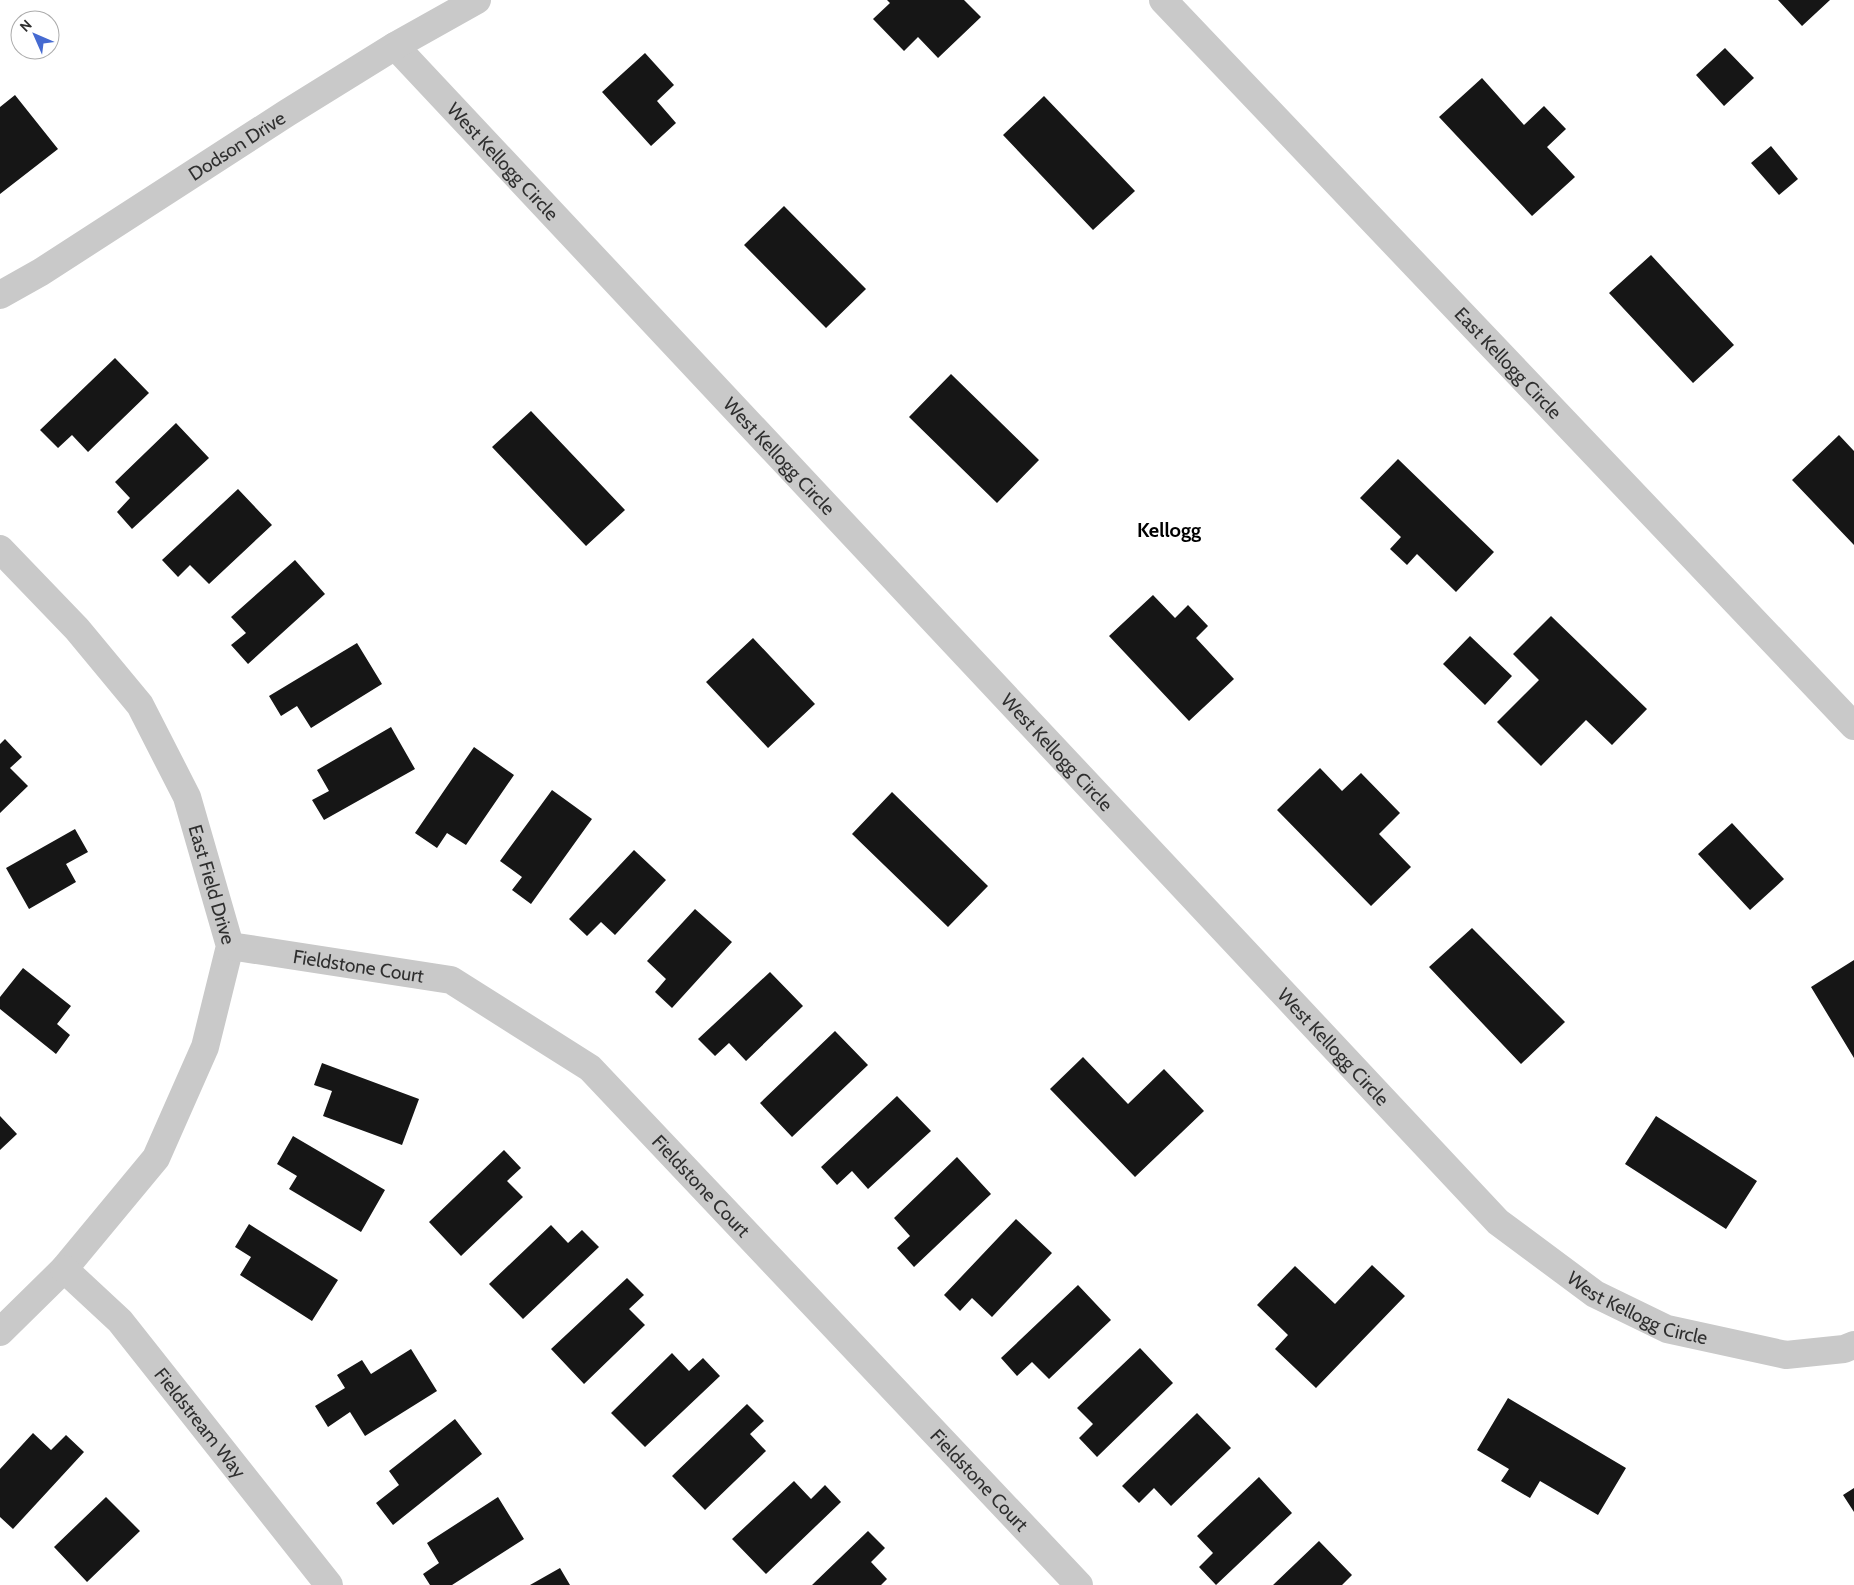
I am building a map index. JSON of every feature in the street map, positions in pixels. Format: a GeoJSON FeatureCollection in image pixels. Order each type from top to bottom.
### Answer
{"type":"FeatureCollection","features":[{"type":"Feature","properties":{"kind":"street","name":"Dodson Drive"},"geometry":{"type":"LineString","coordinates":[[0,295],[41,272],[395,46],[477,0]]}},
{"type":"Feature","properties":{"kind":"street","name":"East Kellogg Circle"},"geometry":{"type":"LineString","coordinates":[[1163,0],[1854,726]]}},
{"type":"Feature","properties":{"kind":"street","name":"West Kellogg Circle"},"geometry":{"type":"LineString","coordinates":[[395,46],[1498,1222],[1595,1294],[1667,1329],[1786,1355],[1844,1349],[1854,1345]]}},
{"type":"Feature","properties":{"kind":"street","name":"East Field Drive"},"geometry":{"type":"LineString","coordinates":[[0,549],[77,629],[140,705],[187,797],[230,946],[205,1047],[156,1158],[64,1270],[0,1332]]}},
{"type":"Feature","properties":{"kind":"street","name":"Fieldstone Court"},"geometry":{"type":"LineString","coordinates":[[230,946],[451,980],[590,1068],[1079,1585]]}},
{"type":"Feature","properties":{"kind":"street","name":"Fieldstream Way"},"geometry":{"type":"LineString","coordinates":[[64,1270],[120,1322],[330,1585]]}},
{"type":"Feature","properties":{"kind":"building"},"geometry":{"type":"Polygon","coordinates":[[[887,0],[964,0],[981,17],[938,58],[918,37],[904,51],[873,19],[890,3],[887,0]]]}},
{"type":"Feature","properties":{"kind":"building"},"geometry":{"type":"Polygon","coordinates":[[[1778,0],[1830,0],[1802,26],[1778,0]]]}},
{"type":"Feature","properties":{"kind":"building"},"geometry":{"type":"Polygon","coordinates":[[[1725,48],[1754,78],[1724,106],[1696,75],[1725,48]]]}},
{"type":"Feature","properties":{"kind":"building"},"geometry":{"type":"Polygon","coordinates":[[[645,53],[674,85],[657,101],[676,123],[651,146],[602,92],[645,53]]]}},
{"type":"Feature","properties":{"kind":"building"},"geometry":{"type":"Polygon","coordinates":[[[1482,78],[1524,125],[1544,106],[1566,129],[1547,147],[1575,177],[1532,216],[1439,117],[1482,78]]]}},
{"type":"Feature","properties":{"kind":"building"},"geometry":{"type":"Polygon","coordinates":[[[15,95],[58,149],[0,194],[0,107],[15,95]]]}},
{"type":"Feature","properties":{"kind":"building"},"geometry":{"type":"Polygon","coordinates":[[[1044,96],[1135,191],[1093,230],[1003,135],[1044,96]]]}},
{"type":"Feature","properties":{"kind":"building"},"geometry":{"type":"Polygon","coordinates":[[[1771,146],[1798,179],[1779,195],[1751,163],[1771,146]]]}},
{"type":"Feature","properties":{"kind":"building"},"geometry":{"type":"Polygon","coordinates":[[[784,206],[866,289],[826,328],[744,245],[784,206]]]}},
{"type":"Feature","properties":{"kind":"building"},"geometry":{"type":"Polygon","coordinates":[[[1651,255],[1734,345],[1693,383],[1609,293],[1651,255]]]}},
{"type":"Feature","properties":{"kind":"building"},"geometry":{"type":"Polygon","coordinates":[[[115,358],[149,393],[88,452],[72,435],[58,448],[40,430],[115,358]]]}},
{"type":"Feature","properties":{"kind":"building"},"geometry":{"type":"Polygon","coordinates":[[[951,374],[1039,460],[997,503],[909,417],[951,374]]]}},
{"type":"Feature","properties":{"kind":"building"},"geometry":{"type":"Polygon","coordinates":[[[531,411],[625,510],[586,546],[492,447],[531,411]]]}},
{"type":"Feature","properties":{"kind":"building"},"geometry":{"type":"Polygon","coordinates":[[[176,423],[209,458],[132,529],[117,512],[130,498],[115,482],[176,423]]]}},
{"type":"Feature","properties":{"kind":"building"},"geometry":{"type":"Polygon","coordinates":[[[1839,435],[1854,451],[1854,545],[1792,480],[1839,435]]]}},
{"type":"Feature","properties":{"kind":"building"},"geometry":{"type":"Polygon","coordinates":[[[1398,459],[1494,552],[1456,592],[1417,554],[1407,565],[1390,549],[1401,537],[1360,498],[1398,459]]]}},
{"type":"Feature","properties":{"kind":"building"},"geometry":{"type":"Polygon","coordinates":[[[238,489],[272,525],[209,584],[190,565],[178,577],[162,560],[238,489]]]}},
{"type":"Feature","properties":{"kind":"building"},"geometry":{"type":"Polygon","coordinates":[[[295,560],[325,594],[248,664],[231,645],[246,633],[231,617],[295,560]]]}},
{"type":"Feature","properties":{"kind":"building"},"geometry":{"type":"Polygon","coordinates":[[[1153,595],[1175,618],[1188,605],[1208,626],[1196,638],[1234,679],[1189,721],[1109,636],[1153,595]]]}},
{"type":"Feature","properties":{"kind":"building"},"geometry":{"type":"Polygon","coordinates":[[[1551,616],[1647,709],[1612,745],[1586,720],[1541,766],[1497,722],[1539,680],[1513,654],[1551,616]]]}},
{"type":"Feature","properties":{"kind":"building"},"geometry":{"type":"Polygon","coordinates":[[[1470,636],[1512,676],[1485,705],[1443,664],[1470,636]]]}},
{"type":"Feature","properties":{"kind":"building"},"geometry":{"type":"Polygon","coordinates":[[[753,638],[815,704],[768,748],[706,682],[753,638]]]}},
{"type":"Feature","properties":{"kind":"building"},"geometry":{"type":"Polygon","coordinates":[[[357,643],[382,684],[311,728],[297,706],[281,716],[269,696],[357,643]]]}},
{"type":"Feature","properties":{"kind":"building"},"geometry":{"type":"Polygon","coordinates":[[[391,727],[415,769],[324,820],[312,800],[329,791],[317,770],[391,727]]]}},
{"type":"Feature","properties":{"kind":"building"},"geometry":{"type":"Polygon","coordinates":[[[5,739],[22,757],[10,768],[28,786],[0,813],[0,744],[5,739]]]}},
{"type":"Feature","properties":{"kind":"building"},"geometry":{"type":"Polygon","coordinates":[[[474,747],[514,775],[466,845],[447,833],[437,848],[415,833],[474,747]]]}},
{"type":"Feature","properties":{"kind":"building"},"geometry":{"type":"Polygon","coordinates":[[[1320,768],[1342,791],[1361,773],[1400,813],[1379,834],[1411,867],[1371,906],[1277,810],[1320,768]]]}},
{"type":"Feature","properties":{"kind":"building"},"geometry":{"type":"Polygon","coordinates":[[[552,790],[592,819],[531,904],[512,890],[522,877],[500,861],[552,790]]]}},
{"type":"Feature","properties":{"kind":"building"},"geometry":{"type":"Polygon","coordinates":[[[892,792],[988,886],[948,927],[852,834],[892,792]]]}},
{"type":"Feature","properties":{"kind":"building"},"geometry":{"type":"Polygon","coordinates":[[[1732,823],[1784,879],[1750,910],[1698,854],[1732,823]]]}},
{"type":"Feature","properties":{"kind":"building"},"geometry":{"type":"Polygon","coordinates":[[[75,829],[88,852],[66,864],[76,882],[29,909],[6,868],[75,829]]]}},
{"type":"Feature","properties":{"kind":"building"},"geometry":{"type":"Polygon","coordinates":[[[634,850],[666,880],[615,935],[601,922],[587,936],[569,919],[634,850]]]}},
{"type":"Feature","properties":{"kind":"building"},"geometry":{"type":"Polygon","coordinates":[[[695,909],[732,942],[672,1008],[655,992],[666,979],[647,961],[695,909]]]}},
{"type":"Feature","properties":{"kind":"building"},"geometry":{"type":"Polygon","coordinates":[[[1472,928],[1565,1022],[1521,1064],[1429,967],[1472,928]]]}},
{"type":"Feature","properties":{"kind":"building"},"geometry":{"type":"Polygon","coordinates":[[[1854,960],[1854,1058],[1811,987],[1854,960]]]}},
{"type":"Feature","properties":{"kind":"building"},"geometry":{"type":"Polygon","coordinates":[[[23,968],[71,1006],[57,1024],[70,1035],[56,1054],[0,1009],[0,997],[23,968]]]}},
{"type":"Feature","properties":{"kind":"building"},"geometry":{"type":"Polygon","coordinates":[[[770,972],[803,1006],[746,1061],[729,1043],[715,1056],[698,1039],[770,972]]]}},
{"type":"Feature","properties":{"kind":"building"},"geometry":{"type":"Polygon","coordinates":[[[835,1031],[868,1065],[792,1137],[760,1103],[835,1031]]]}},
{"type":"Feature","properties":{"kind":"building"},"geometry":{"type":"Polygon","coordinates":[[[1083,1057],[1128,1104],[1164,1069],[1204,1111],[1135,1177],[1050,1089],[1083,1057]]]}},
{"type":"Feature","properties":{"kind":"building"},"geometry":{"type":"Polygon","coordinates":[[[322,1063],[419,1099],[402,1145],[323,1116],[332,1091],[314,1085],[322,1063]]]}},
{"type":"Feature","properties":{"kind":"building"},"geometry":{"type":"Polygon","coordinates":[[[897,1096],[931,1131],[868,1189],[852,1171],[837,1185],[821,1167],[897,1096]]]}},
{"type":"Feature","properties":{"kind":"building"},"geometry":{"type":"Polygon","coordinates":[[[0,1116],[17,1134],[0,1150],[0,1116]]]}},
{"type":"Feature","properties":{"kind":"building"},"geometry":{"type":"Polygon","coordinates":[[[1656,1116],[1757,1181],[1726,1229],[1625,1164],[1656,1116]]]}},
{"type":"Feature","properties":{"kind":"building"},"geometry":{"type":"Polygon","coordinates":[[[293,1136],[385,1190],[361,1232],[289,1189],[297,1176],[277,1164],[293,1136]]]}},
{"type":"Feature","properties":{"kind":"building"},"geometry":{"type":"Polygon","coordinates":[[[504,1150],[521,1168],[507,1181],[523,1197],[461,1256],[429,1222],[504,1150]]]}},
{"type":"Feature","properties":{"kind":"building"},"geometry":{"type":"Polygon","coordinates":[[[957,1157],[991,1194],[914,1267],[897,1248],[910,1236],[894,1218],[957,1157]]]}},
{"type":"Feature","properties":{"kind":"building"},"geometry":{"type":"Polygon","coordinates":[[[1016,1219],[1052,1253],[992,1317],[972,1298],[960,1311],[944,1295],[1016,1219]]]}},
{"type":"Feature","properties":{"kind":"building"},"geometry":{"type":"Polygon","coordinates":[[[249,1224],[338,1280],[312,1321],[240,1275],[251,1257],[235,1247],[249,1224]]]}},
{"type":"Feature","properties":{"kind":"building"},"geometry":{"type":"Polygon","coordinates":[[[551,1225],[568,1243],[582,1230],[599,1247],[523,1319],[489,1284],[551,1225]]]}},
{"type":"Feature","properties":{"kind":"building"},"geometry":{"type":"Polygon","coordinates":[[[1372,1265],[1405,1296],[1316,1388],[1275,1349],[1288,1335],[1257,1305],[1295,1266],[1335,1304],[1372,1265]]]}},
{"type":"Feature","properties":{"kind":"building"},"geometry":{"type":"Polygon","coordinates":[[[627,1278],[644,1295],[629,1309],[645,1325],[584,1384],[551,1349],[627,1278]]]}},
{"type":"Feature","properties":{"kind":"building"},"geometry":{"type":"Polygon","coordinates":[[[1078,1285],[1111,1320],[1049,1379],[1032,1362],[1017,1376],[1001,1358],[1078,1285]]]}},
{"type":"Feature","properties":{"kind":"building"},"geometry":{"type":"Polygon","coordinates":[[[1140,1348],[1173,1383],[1097,1457],[1079,1438],[1093,1424],[1077,1408],[1140,1348]]]}},
{"type":"Feature","properties":{"kind":"building"},"geometry":{"type":"Polygon","coordinates":[[[411,1349],[437,1391],[365,1436],[350,1412],[328,1427],[315,1406],[345,1388],[337,1375],[362,1360],[371,1374],[411,1349]]]}},
{"type":"Feature","properties":{"kind":"building"},"geometry":{"type":"Polygon","coordinates":[[[672,1353],[689,1371],[703,1358],[720,1376],[645,1447],[611,1413],[672,1353]]]}},
{"type":"Feature","properties":{"kind":"building"},"geometry":{"type":"Polygon","coordinates":[[[1508,1398],[1626,1468],[1598,1515],[1540,1481],[1530,1498],[1501,1481],[1509,1469],[1477,1450],[1508,1398]]]}},
{"type":"Feature","properties":{"kind":"building"},"geometry":{"type":"Polygon","coordinates":[[[747,1404],[764,1421],[750,1434],[766,1451],[705,1510],[672,1476],[747,1404]]]}},
{"type":"Feature","properties":{"kind":"building"},"geometry":{"type":"Polygon","coordinates":[[[1197,1413],[1231,1448],[1171,1506],[1154,1488],[1139,1503],[1122,1486],[1197,1413]]]}},
{"type":"Feature","properties":{"kind":"building"},"geometry":{"type":"Polygon","coordinates":[[[455,1419],[482,1454],[393,1525],[376,1503],[399,1485],[389,1471],[455,1419]]]}},
{"type":"Feature","properties":{"kind":"building"},"geometry":{"type":"Polygon","coordinates":[[[33,1433],[51,1450],[66,1435],[84,1452],[13,1529],[0,1517],[0,1469],[33,1433]]]}},
{"type":"Feature","properties":{"kind":"building"},"geometry":{"type":"Polygon","coordinates":[[[1259,1477],[1292,1513],[1216,1585],[1199,1567],[1213,1553],[1197,1536],[1259,1477]]]}},
{"type":"Feature","properties":{"kind":"building"},"geometry":{"type":"Polygon","coordinates":[[[794,1481],[811,1499],[825,1485],[841,1502],[766,1574],[732,1539],[794,1481]]]}},
{"type":"Feature","properties":{"kind":"building"},"geometry":{"type":"Polygon","coordinates":[[[1854,1488],[1854,1512],[1843,1495],[1854,1488]]]}},
{"type":"Feature","properties":{"kind":"building"},"geometry":{"type":"Polygon","coordinates":[[[106,1497],[140,1531],[87,1582],[54,1547],[106,1497]]]}},
{"type":"Feature","properties":{"kind":"building"},"geometry":{"type":"Polygon","coordinates":[[[498,1497],[524,1539],[452,1585],[430,1585],[423,1574],[439,1563],[427,1543],[498,1497]]]}},
{"type":"Feature","properties":{"kind":"building"},"geometry":{"type":"Polygon","coordinates":[[[868,1531],[885,1548],[871,1562],[887,1579],[881,1585],[812,1585],[868,1531]]]}},
{"type":"Feature","properties":{"kind":"building"},"geometry":{"type":"Polygon","coordinates":[[[1319,1541],[1352,1575],[1342,1585],[1273,1585],[1319,1541]]]}},
{"type":"Feature","properties":{"kind":"building"},"geometry":{"type":"Polygon","coordinates":[[[560,1568],[570,1585],[530,1585],[560,1568]]]}},
{"type":"Feature","properties":{"kind":"district","name":"Kellogg"},"geometry":{"type":"Point","coordinates":[1169,530]}}]}
